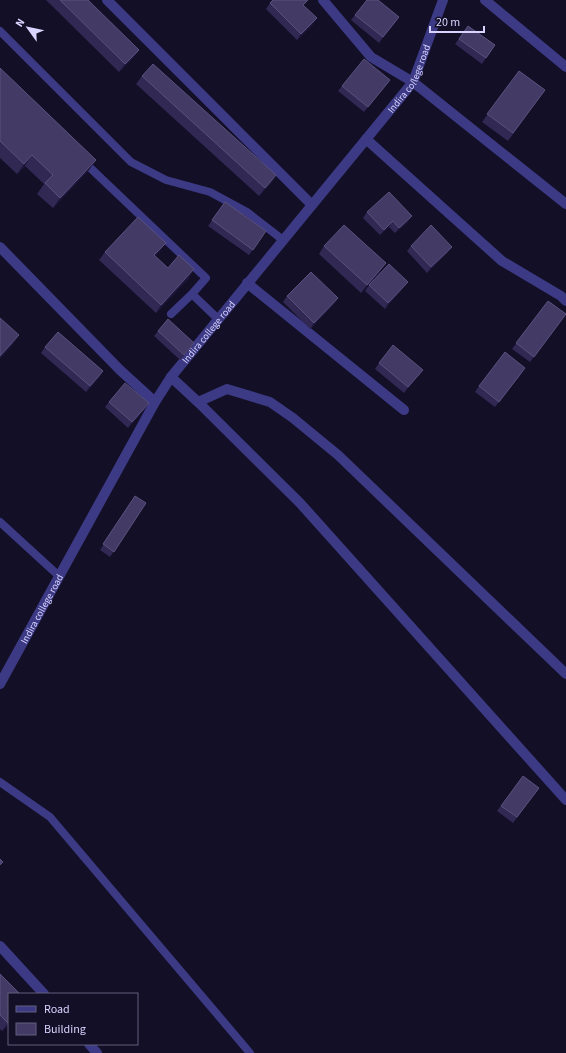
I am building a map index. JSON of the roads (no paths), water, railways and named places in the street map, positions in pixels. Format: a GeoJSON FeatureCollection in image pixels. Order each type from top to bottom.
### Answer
{"type":"FeatureCollection","features":[{"type":"Feature","properties":{"kind":"street"},"geometry":{"type":"LineString","coordinates":[[107,0],[312,205]]}},
{"type":"Feature","properties":{"kind":"street"},"geometry":{"type":"LineString","coordinates":[[323,0],[371,57],[413,82],[566,204]]}},
{"type":"Feature","properties":{"kind":"street","name":"Indira college road"},"geometry":{"type":"LineString","coordinates":[[0,684],[155,402],[171,377],[413,82],[443,0]]}},
{"type":"Feature","properties":{"kind":"street"},"geometry":{"type":"LineString","coordinates":[[485,0],[566,66]]}},
{"type":"Feature","properties":{"kind":"street"},"geometry":{"type":"LineString","coordinates":[[366,140],[502,261],[561,296],[566,301]]}},
{"type":"Feature","properties":{"kind":"street"},"geometry":{"type":"LineString","coordinates":[[0,247],[120,370],[155,402]]}},
{"type":"Feature","properties":{"kind":"street"},"geometry":{"type":"LineString","coordinates":[[247,284],[404,410]]}},
{"type":"Feature","properties":{"kind":"street"},"geometry":{"type":"LineString","coordinates":[[171,377],[300,503],[566,800]]}},
{"type":"Feature","properties":{"kind":"street"},"geometry":{"type":"LineString","coordinates":[[198,402],[226,389],[270,402],[293,418],[338,455],[566,674]]}},
{"type":"Feature","properties":{"kind":"street"},"geometry":{"type":"LineString","coordinates":[[0,946],[43,993]]}},
{"type":"Feature","properties":{"kind":"street"},"geometry":{"type":"LineString","coordinates":[[90,1045],[97,1053]]}},
{"type":"Feature","properties":{"kind":"lane"},"geometry":{"type":"LineString","coordinates":[[0,32],[131,162],[166,180],[210,192],[247,212],[283,240]]}},
{"type":"Feature","properties":{"kind":"lane"},"geometry":{"type":"LineString","coordinates":[[80,158],[206,278],[171,314]]}},
{"type":"Feature","properties":{"kind":"lane"},"geometry":{"type":"LineString","coordinates":[[192,294],[218,319]]}},
{"type":"Feature","properties":{"kind":"lane"},"geometry":{"type":"LineString","coordinates":[[0,522],[59,576]]}},
{"type":"Feature","properties":{"kind":"lane"},"geometry":{"type":"LineString","coordinates":[[0,782],[50,817],[250,1053]]}}]}
